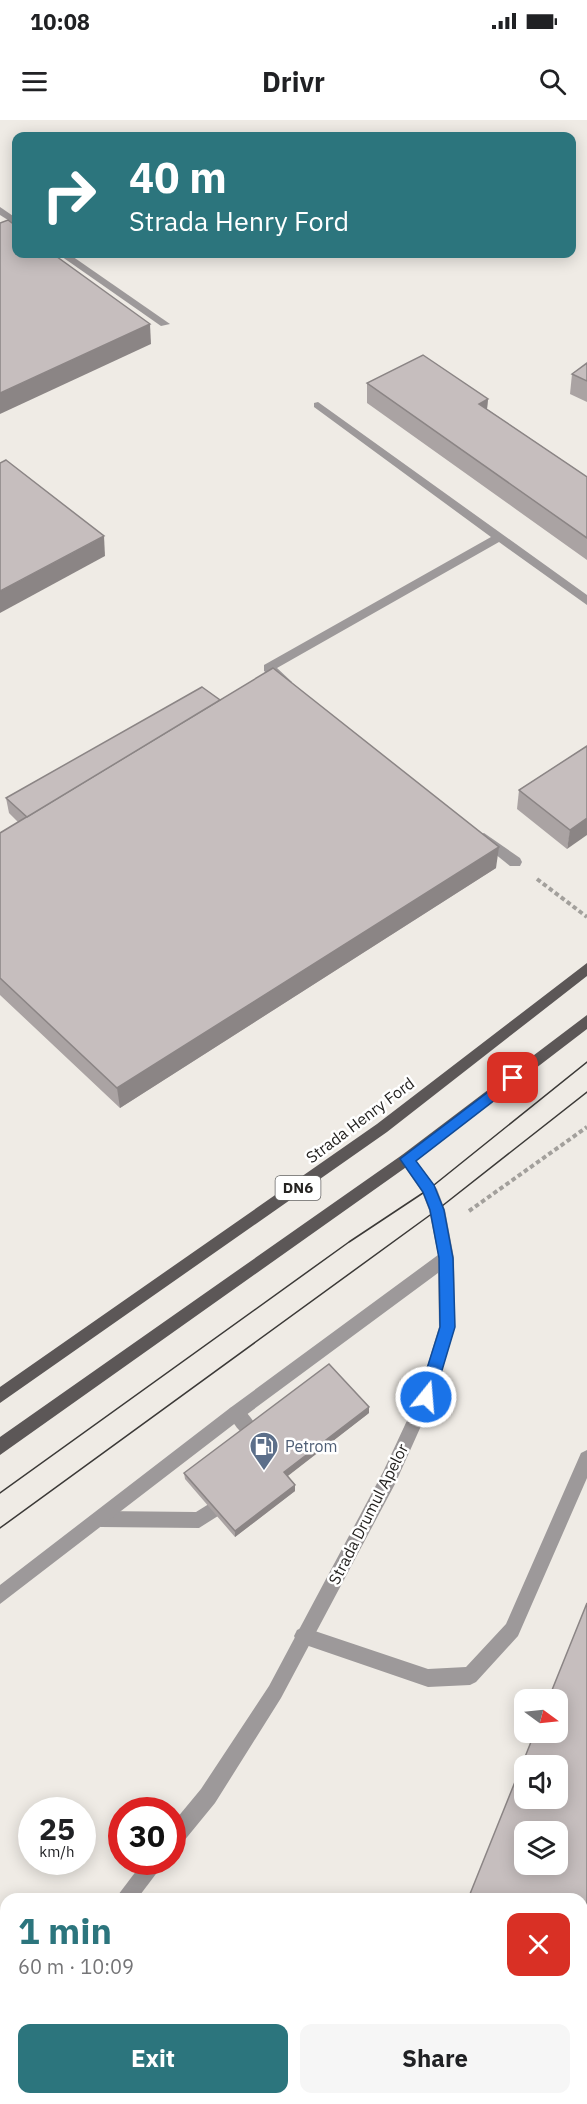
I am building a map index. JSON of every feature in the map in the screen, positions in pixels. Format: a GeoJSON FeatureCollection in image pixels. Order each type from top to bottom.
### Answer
{"type":"FeatureCollection","features":[{"type":"Feature","properties":{"kind":"main road","name":"Strada Henry Ford"},"geometry":{"type":"LineString","coordinates":[[0,1396],[382,1128],[587,968]]}},
{"type":"Feature","properties":{"kind":"main road","name":"DN6"},"geometry":{"type":"LineString","coordinates":[[0,1447],[407,1159],[587,1021]]}},
{"type":"Feature","properties":{"kind":"street"},"geometry":{"type":"LineString","coordinates":[[69,258],[165,324]]}},
{"type":"Feature","properties":{"kind":"street"},"geometry":{"type":"LineString","coordinates":[[318,405],[587,601]]}},
{"type":"Feature","properties":{"kind":"street"},"geometry":{"type":"LineString","coordinates":[[295,689],[268,668],[499,537]]}},
{"type":"Feature","properties":{"kind":"street"},"geometry":{"type":"LineString","coordinates":[[469,826],[515,862]]}},
{"type":"Feature","properties":{"kind":"street","name":"Strada Drumul Apelor"},"geometry":{"type":"LineString","coordinates":[[186,1823],[208,1796],[275,1692],[389,1478],[426,1397],[447,1327],[446,1258],[441,1230],[429,1189],[407,1159]]}},
{"type":"Feature","properties":{"kind":"street"},"geometry":{"type":"LineString","coordinates":[[0,1596],[236,1413],[446,1258]]}},
{"type":"Feature","properties":{"kind":"street"},"geometry":{"type":"LineString","coordinates":[[236,1413],[250,1430]]}},
{"type":"Feature","properties":{"kind":"street"},"geometry":{"type":"LineString","coordinates":[[303,1636],[428,1678],[470,1676],[512,1629],[587,1458]]}},
{"type":"Feature","properties":{"kind":"street"},"geometry":{"type":"LineString","coordinates":[[101,1519],[199,1520],[212,1510]]}},
{"type":"Feature","properties":{"kind":"street"},"geometry":{"type":"LineString","coordinates":[[130,1893],[144,1875]]}},
{"type":"Feature","properties":{"kind":"path"},"geometry":{"type":"LineString","coordinates":[[515,862],[587,917]]}},
{"type":"Feature","properties":{"kind":"path"},"geometry":{"type":"LineString","coordinates":[[441,1230],[587,1127]]}},
{"type":"Feature","properties":{"kind":"building"},"geometry":{"type":"Polygon","coordinates":[[[8,220],[12,223],[12,258],[59,258],[150,324],[0,393],[0,223],[8,220]]]}},
{"type":"Feature","properties":{"kind":"building"},"geometry":{"type":"Polygon","coordinates":[[[423,355],[488,399],[479,404],[587,477],[587,538],[367,383],[423,355]]]}},
{"type":"Feature","properties":{"kind":"building"},"geometry":{"type":"Polygon","coordinates":[[[587,363],[587,381],[572,374],[587,363]]]}},
{"type":"Feature","properties":{"kind":"building"},"geometry":{"type":"Polygon","coordinates":[[[6,460],[104,536],[0,591],[0,463],[6,460]]]}},
{"type":"Feature","properties":{"kind":"building"},"geometry":{"type":"Polygon","coordinates":[[[273,668],[499,847],[117,1088],[0,978],[0,833],[273,668]]]}},
{"type":"Feature","properties":{"kind":"building"},"geometry":{"type":"Polygon","coordinates":[[[202,687],[220,700],[27,817],[6,798],[202,687]]]}},
{"type":"Feature","properties":{"kind":"building"},"geometry":{"type":"Polygon","coordinates":[[[587,746],[587,818],[570,830],[519,790],[587,746]]]}},
{"type":"Feature","properties":{"kind":"building"},"geometry":{"type":"Polygon","coordinates":[[[329,1364],[369,1407],[284,1472],[295,1485],[235,1531],[184,1473],[329,1364]]]}},
{"type":"Feature","properties":{"kind":"building"},"geometry":{"type":"Polygon","coordinates":[[[587,1603],[587,1893],[470,1893],[514,1784],[514,1809],[568,1809],[568,1755],[526,1755],[531,1743],[568,1743],[568,1689],[552,1689],[587,1603]]]}},
{"type":"Feature","properties":{"kind":"tram line"},"geometry":{"type":"LineString","coordinates":[[0,1493],[349,1242],[429,1189],[587,1062]]}},
{"type":"Feature","properties":{"kind":"tram line"},"geometry":{"type":"LineString","coordinates":[[0,1528],[437,1210],[587,1092]]}},
{"type":"Feature","properties":{"kind":"place","name":"Petrom"},"geometry":{"type":"Point","coordinates":[264,1472]}},
{"type":"Feature","properties":{"kind":"route"},"geometry":{"type":"LineString","coordinates":[[426,1397],[447,1327],[446,1258],[437,1210],[429,1189],[407,1159],[513,1078]]}}]}
